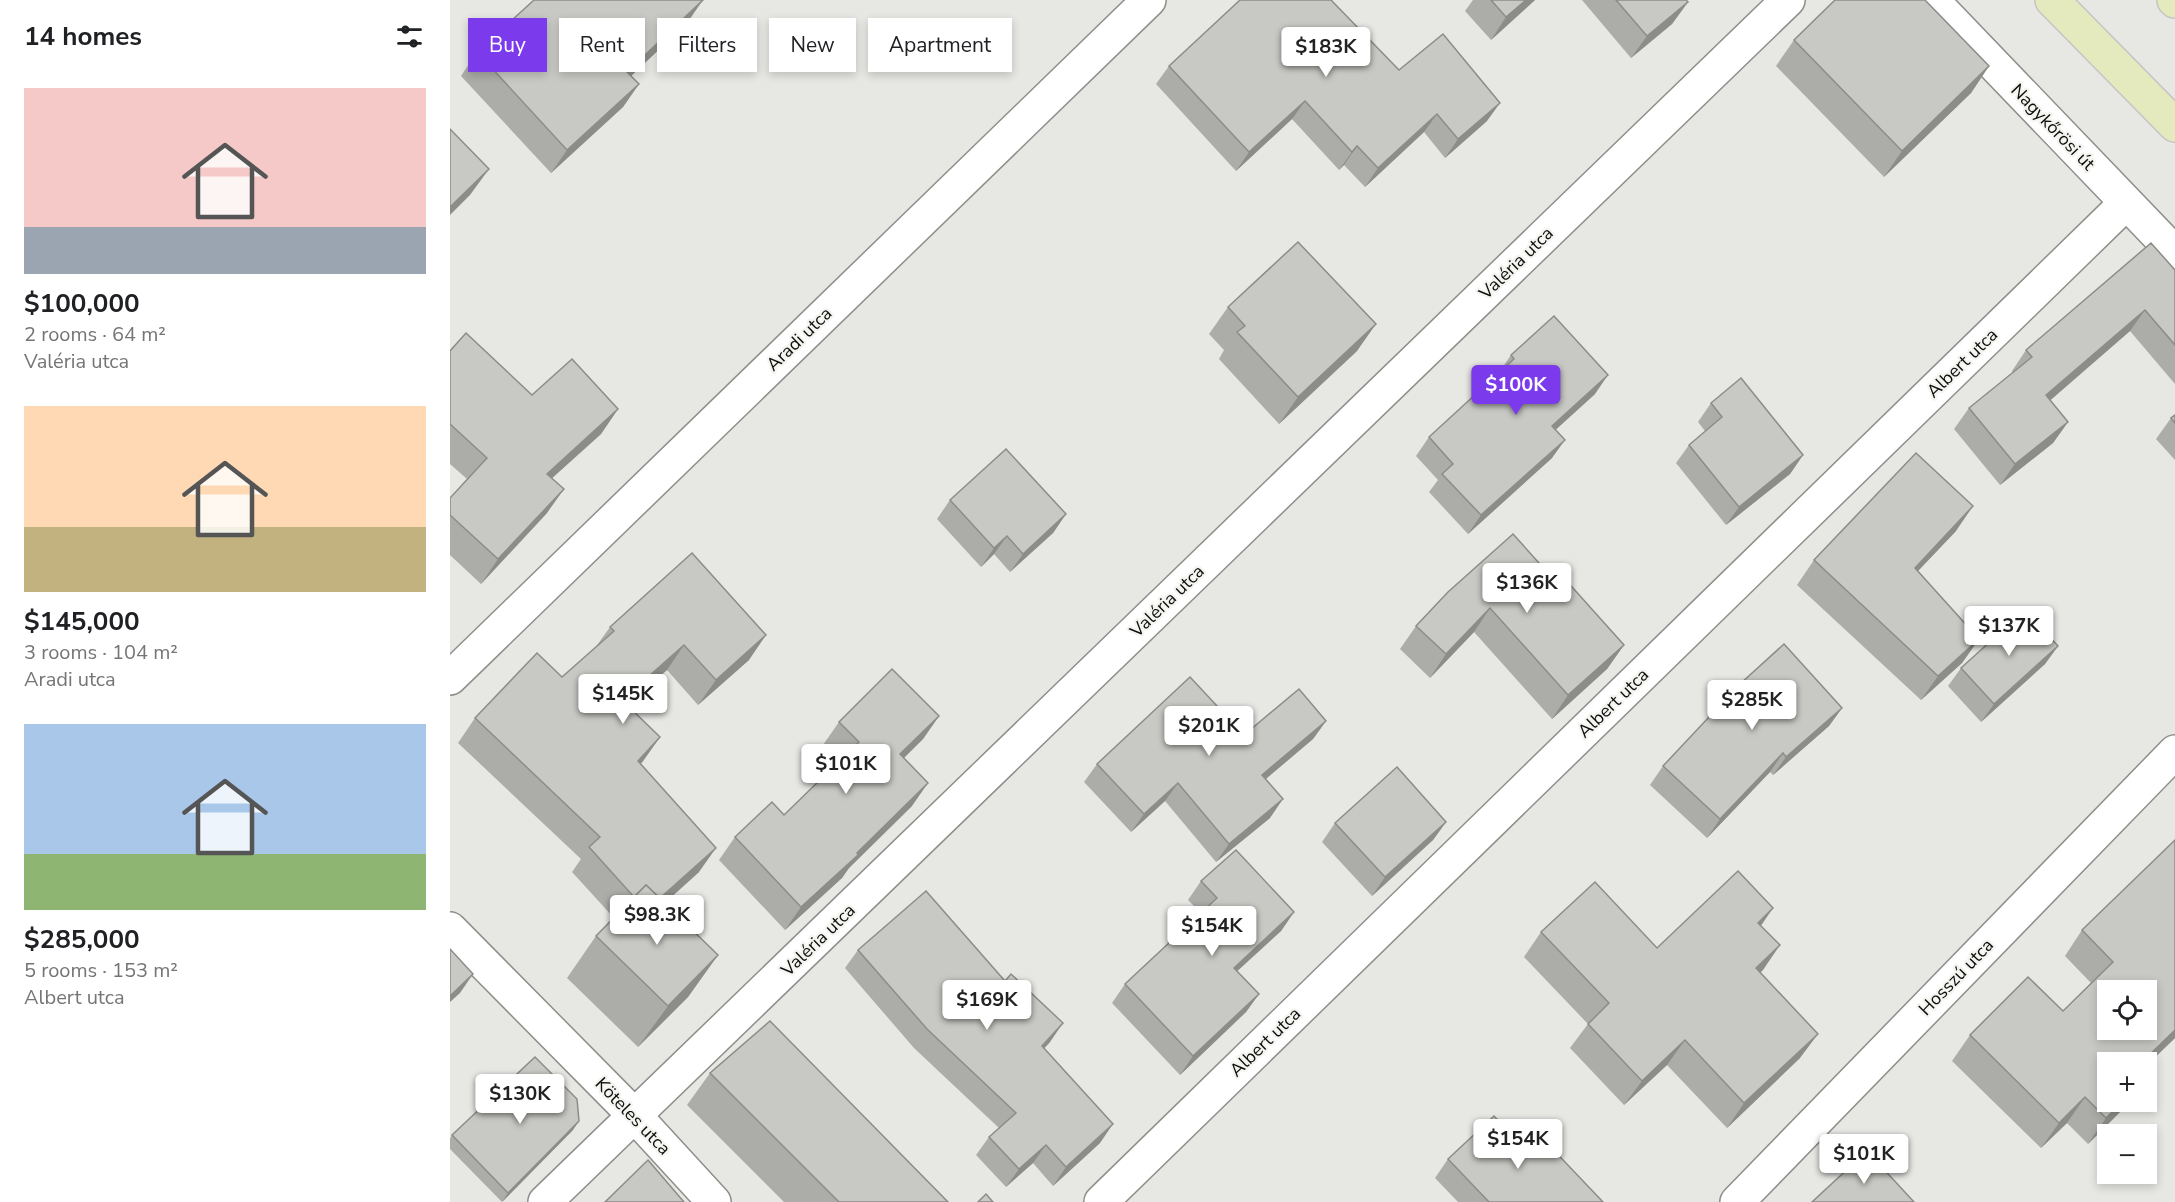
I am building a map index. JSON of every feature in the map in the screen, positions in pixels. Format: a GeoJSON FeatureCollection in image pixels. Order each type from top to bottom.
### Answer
{"type":"FeatureCollection","features":[{"type":"Feature","properties":{"kind":"main road"},"geometry":{"type":"LineString","coordinates":[[2052,0],[2175,125]]}},
{"type":"Feature","properties":{"kind":"street","name":"Aradi utca"},"geometry":{"type":"LineString","coordinates":[[450,678],[1149,0]]}},
{"type":"Feature","properties":{"kind":"street","name":"Valéria utca"},"geometry":{"type":"LineString","coordinates":[[545,1202],[1788,0]]}},
{"type":"Feature","properties":{"kind":"street","name":"Nagykőrösi út"},"geometry":{"type":"LineString","coordinates":[[1932,0],[2175,253]]}},
{"type":"Feature","properties":{"kind":"street","name":"Albert utca"},"geometry":{"type":"LineString","coordinates":[[1101,1202],[2126,203]]}},
{"type":"Feature","properties":{"kind":"street","name":"Hosszú utca"},"geometry":{"type":"LineString","coordinates":[[1737,1202],[2175,752]]}},
{"type":"Feature","properties":{"kind":"street","name":"Köteles utca"},"geometry":{"type":"LineString","coordinates":[[450,929],[635,1116],[714,1202]]}},
{"type":"Feature","properties":{"kind":"building"},"geometry":{"type":"Polygon","coordinates":[[[534,0],[703,0],[684,18],[657,18],[657,44],[645,55],[645,18],[559,18],[559,72],[627,72],[639,84],[567,150],[495,72],[547,72],[547,18],[514,18],[534,0]]]}},
{"type":"Feature","properties":{"kind":"building"},"geometry":{"type":"Polygon","coordinates":[[[1240,0],[1331,0],[1399,70],[1443,34],[1500,103],[1458,139],[1437,114],[1378,168],[1357,146],[1352,152],[1305,101],[1249,152],[1169,66],[1240,0]]]}},
{"type":"Feature","properties":{"kind":"building"},"geometry":{"type":"Polygon","coordinates":[[[1491,0],[1526,0],[1506,17],[1491,0]]]}},
{"type":"Feature","properties":{"kind":"building"},"geometry":{"type":"Polygon","coordinates":[[[1616,0],[1686,0],[1688,2],[1647,36],[1616,0]]]}},
{"type":"Feature","properties":{"kind":"building"},"geometry":{"type":"Polygon","coordinates":[[[1835,0],[1925,0],[1989,66],[1902,151],[1794,40],[1835,0]]]}},
{"type":"Feature","properties":{"kind":"building"},"geometry":{"type":"Polygon","coordinates":[[[450,129],[489,169],[450,207],[450,129]]]}},
{"type":"Feature","properties":{"kind":"building"},"geometry":{"type":"Polygon","coordinates":[[[1298,242],[1376,324],[1298,397],[1237,332],[1245,326],[1228,307],[1298,242]]]}},
{"type":"Feature","properties":{"kind":"building"},"geometry":{"type":"Polygon","coordinates":[[[2151,243],[2175,270],[2175,345],[2145,310],[2046,395],[2068,422],[2015,464],[1969,408],[2032,357],[2026,350],[2151,243]]]}},
{"type":"Feature","properties":{"kind":"building"},"geometry":{"type":"Polygon","coordinates":[[[1554,316],[1608,375],[1552,426],[1565,440],[1481,515],[1442,474],[1453,464],[1429,437],[1514,359],[1511,355],[1554,316]]]}},
{"type":"Feature","properties":{"kind":"building"},"geometry":{"type":"Polygon","coordinates":[[[466,333],[532,395],[572,359],[618,409],[547,474],[564,489],[498,559],[450,515],[450,498],[487,458],[450,424],[450,351],[466,333]]]}},
{"type":"Feature","properties":{"kind":"building"},"geometry":{"type":"Polygon","coordinates":[[[1741,378],[1803,455],[1739,507],[1689,445],[1722,417],[1711,403],[1741,378]]]}},
{"type":"Feature","properties":{"kind":"building"},"geometry":{"type":"Polygon","coordinates":[[[1006,449],[1066,514],[1023,554],[1007,536],[994,548],[950,500],[1006,449]]]}},
{"type":"Feature","properties":{"kind":"building"},"geometry":{"type":"Polygon","coordinates":[[[1916,453],[1973,506],[1915,568],[1979,639],[1938,676],[1814,560],[1916,453]]]}},
{"type":"Feature","properties":{"kind":"building"},"geometry":{"type":"Polygon","coordinates":[[[1513,534],[1548,573],[1555,568],[1624,645],[1568,695],[1490,608],[1446,654],[1416,626],[1448,592],[1513,534]]]}},
{"type":"Feature","properties":{"kind":"building"},"geometry":{"type":"Polygon","coordinates":[[[692,553],[766,635],[716,680],[684,645],[622,700],[660,737],[638,761],[716,848],[660,898],[646,885],[634,897],[589,847],[600,837],[475,718],[537,653],[562,677],[614,631],[610,627],[692,553]]]}},
{"type":"Feature","properties":{"kind":"building"},"geometry":{"type":"Polygon","coordinates":[[[2025,610],[2058,646],[1994,704],[1961,668],[2025,610]]]}},
{"type":"Feature","properties":{"kind":"building"},"geometry":{"type":"Polygon","coordinates":[[[1784,644],[1842,708],[1786,757],[1783,753],[1720,819],[1663,766],[1740,684],[1784,644]]]}},
{"type":"Feature","properties":{"kind":"building"},"geometry":{"type":"Polygon","coordinates":[[[892,669],[939,716],[900,754],[928,783],[857,853],[858,855],[801,907],[735,837],[772,802],[784,815],[859,742],[839,722],[892,669]]]}},
{"type":"Feature","properties":{"kind":"building"},"geometry":{"type":"Polygon","coordinates":[[[1190,677],[1244,735],[1299,689],[1326,721],[1262,775],[1283,799],[1229,844],[1178,783],[1144,814],[1097,764],[1190,677]]]}},
{"type":"Feature","properties":{"kind":"building"},"geometry":{"type":"Polygon","coordinates":[[[1397,767],[1446,822],[1385,877],[1335,823],[1397,767]]]}},
{"type":"Feature","properties":{"kind":"building"},"geometry":{"type":"Polygon","coordinates":[[[2175,840],[2175,1030],[2152,1052],[2097,1052],[2097,1109],[2085,1097],[2059,1123],[1970,1035],[2028,977],[2063,1011],[2113,962],[2082,930],[2175,840]]]}},
{"type":"Feature","properties":{"kind":"building"},"geometry":{"type":"Polygon","coordinates":[[[1236,850],[1294,912],[1234,968],[1259,994],[1193,1056],[1125,984],[1217,898],[1201,881],[1236,850]]]}},
{"type":"Feature","properties":{"kind":"building"},"geometry":{"type":"Polygon","coordinates":[[[1738,871],[1773,908],[1758,923],[1780,945],[1756,968],[1818,1034],[1744,1103],[1685,1040],[1642,1081],[1588,1024],[1609,1003],[1541,932],[1595,882],[1657,948],[1738,871]]]}},
{"type":"Feature","properties":{"kind":"building"},"geometry":{"type":"Polygon","coordinates":[[[646,885],[718,955],[668,1006],[596,936],[646,885]]]}},
{"type":"Feature","properties":{"kind":"building"},"geometry":{"type":"Polygon","coordinates":[[[926,891],[1005,981],[1011,974],[1063,1023],[1042,1046],[1113,1124],[1066,1167],[1046,1145],[1019,1169],[989,1137],[1016,1113],[927,1029],[858,950],[926,891]]]}},
{"type":"Feature","properties":{"kind":"building"},"geometry":{"type":"Polygon","coordinates":[[[450,949],[473,974],[450,996],[450,949]]]}},
{"type":"Feature","properties":{"kind":"building"},"geometry":{"type":"Polygon","coordinates":[[[770,1021],[948,1202],[839,1202],[710,1073],[770,1021]]]}},
{"type":"Feature","properties":{"kind":"building"},"geometry":{"type":"Polygon","coordinates":[[[535,1057],[577,1099],[579,1121],[508,1193],[452,1135],[535,1057]]]}},
{"type":"Feature","properties":{"kind":"building"},"geometry":{"type":"Polygon","coordinates":[[[2100,1112],[2112,1112],[2106,1118],[2100,1112]]]}},
{"type":"Feature","properties":{"kind":"building"},"geometry":{"type":"Polygon","coordinates":[[[1494,1116],[1532,1156],[1546,1142],[1603,1202],[1489,1202],[1448,1159],[1494,1116]]]}},
{"type":"Feature","properties":{"kind":"building"},"geometry":{"type":"Polygon","coordinates":[[[1867,1151],[1914,1202],[1812,1202],[1867,1151]]]}},
{"type":"Feature","properties":{"kind":"building"},"geometry":{"type":"Polygon","coordinates":[[[648,1160],[684,1202],[605,1202],[648,1160]]]}},
{"type":"Feature","properties":{"kind":"building"},"geometry":{"type":"Polygon","coordinates":[[[986,1194],[993,1202],[978,1202],[986,1194]]]}}]}
